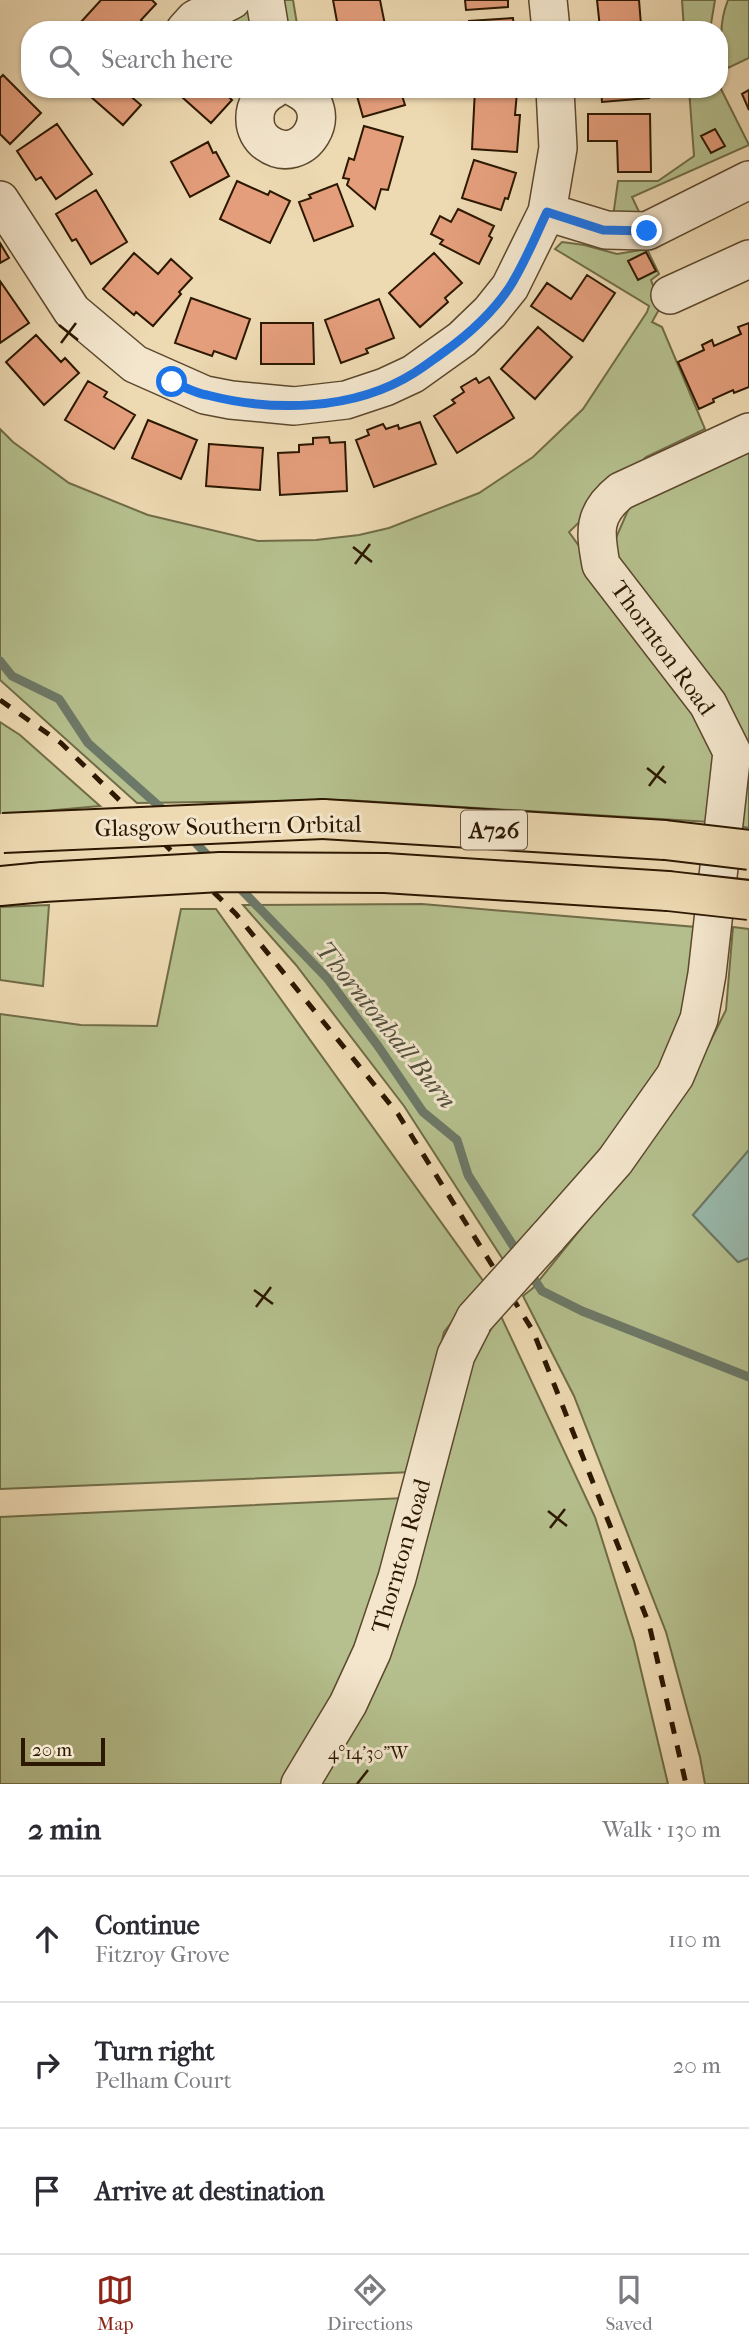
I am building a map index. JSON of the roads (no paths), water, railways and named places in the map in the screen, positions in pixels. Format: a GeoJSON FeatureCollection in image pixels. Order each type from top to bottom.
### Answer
{"type":"FeatureCollection","features":[{"type":"Feature","properties":{"kind":"highway","name":"Glasgow Southern Orbital"},"geometry":{"type":"LineString","coordinates":[[1,833],[323,820],[665,840],[749,850]]}},
{"type":"Feature","properties":{"kind":"highway","name":"Glasgow Southern Orbital"},"geometry":{"type":"LineString","coordinates":[[0,886],[220,872],[385,873],[668,891],[749,900]]}},
{"type":"Feature","properties":{"kind":"street"},"geometry":{"type":"LineString","coordinates":[[193,21],[232,0]]}},
{"type":"Feature","properties":{"kind":"street"},"geometry":{"type":"LineString","coordinates":[[265,0],[268,21]]}},
{"type":"Feature","properties":{"kind":"street"},"geometry":{"type":"LineString","coordinates":[[548,0],[550,21]]}},
{"type":"Feature","properties":{"kind":"street"},"geometry":{"type":"LineString","coordinates":[[262,98],[257,105],[255,125],[265,142],[283,149],[303,144],[316,127],[315,106],[310,98]]}},
{"type":"Feature","properties":{"kind":"street"},"geometry":{"type":"LineString","coordinates":[[0,200],[72,311],[135,364],[205,395],[289,406],[346,400],[413,374],[462,339],[490,312],[510,287],[547,212],[558,148],[555,98]]}},
{"type":"Feature","properties":{"kind":"street"},"geometry":{"type":"LineString","coordinates":[[547,212],[603,230],[647,231],[749,180]]}},
{"type":"Feature","properties":{"kind":"street"},"geometry":{"type":"LineString","coordinates":[[670,295],[749,259]]}},
{"type":"Feature","properties":{"kind":"street","name":"Thornton Road"},"geometry":{"type":"LineString","coordinates":[[300,1784],[348,1704],[372,1652],[397,1578],[456,1355],[475,1318],[615,1161],[675,1076],[699,1019],[707,974],[732,752],[708,704],[601,565],[596,536],[598,523],[610,500],[621,491],[749,432]]}},
{"type":"Feature","properties":{"kind":"waterway","name":"Thorntonhall Burn"},"geometry":{"type":"LineString","coordinates":[[0,661],[12,676],[59,699],[88,743],[169,815]]}},
{"type":"Feature","properties":{"kind":"waterway","name":"Thorntonhall Burn"},"geometry":{"type":"LineString","coordinates":[[188,835],[213,861]]}},
{"type":"Feature","properties":{"kind":"waterway","name":"Thorntonhall Burn"},"geometry":{"type":"LineString","coordinates":[[235,883],[327,978],[423,1112],[457,1140],[468,1175],[519,1255]]}},
{"type":"Feature","properties":{"kind":"waterway","name":"Thorntonhall Burn"},"geometry":{"type":"LineString","coordinates":[[528,1270],[542,1291],[582,1311],[749,1377]]}},
{"type":"Feature","properties":{"kind":"railway"},"geometry":{"type":"LineString","coordinates":[[0,700],[61,743],[236,914],[398,1114],[533,1331],[649,1624],[686,1784]]}}]}
